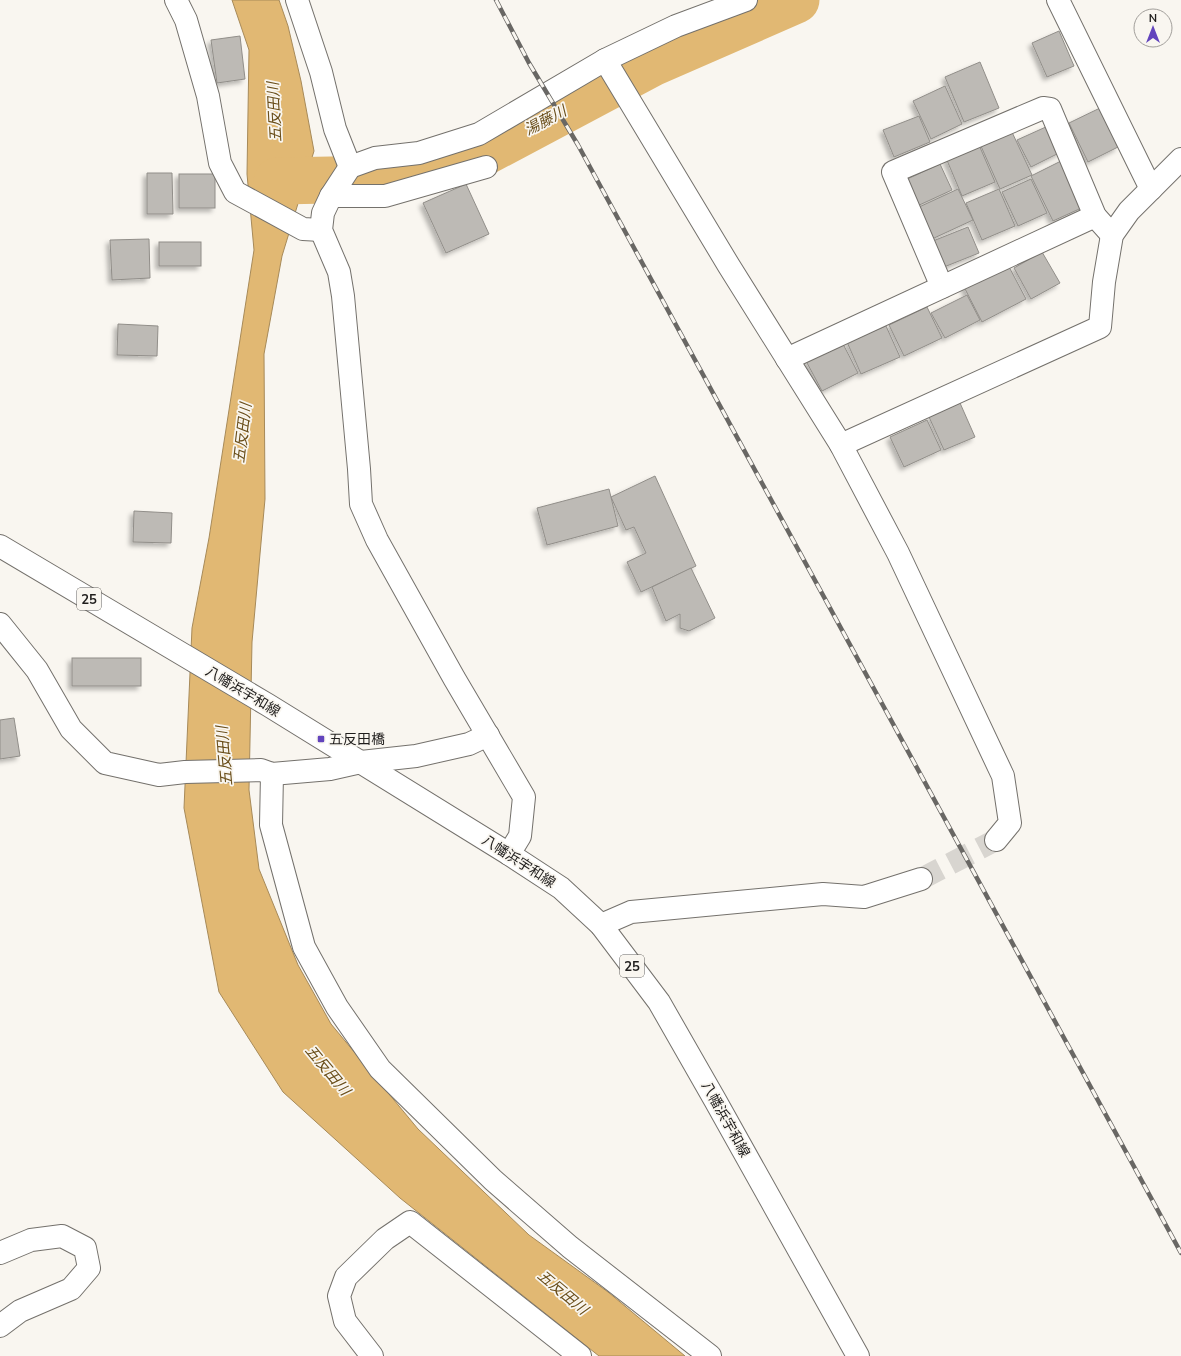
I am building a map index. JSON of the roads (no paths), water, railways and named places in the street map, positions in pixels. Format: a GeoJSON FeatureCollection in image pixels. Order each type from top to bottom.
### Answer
{"type":"FeatureCollection","features":[{"type":"Feature","properties":{"kind":"street"},"geometry":{"type":"LineString","coordinates":[[176,0],[186,20],[208,96],[220,163],[235,192],[312,230],[339,272],[343,296],[361,504],[377,540],[450,671],[524,797],[520,836],[510,854]]}},
{"type":"Feature","properties":{"kind":"street"},"geometry":{"type":"LineString","coordinates":[[297,0],[321,72],[335,129],[340,182]]}},
{"type":"Feature","properties":{"kind":"street"},"geometry":{"type":"LineString","coordinates":[[312,230],[340,182],[375,158],[419,153],[479,134],[608,66],[676,26],[746,0]]}},
{"type":"Feature","properties":{"kind":"street"},"geometry":{"type":"LineString","coordinates":[[1058,0],[1151,189]]}},
{"type":"Feature","properties":{"kind":"street"},"geometry":{"type":"LineString","coordinates":[[608,66],[733,272],[841,445],[898,553],[1003,776],[1010,823],[996,840]]}},
{"type":"Feature","properties":{"kind":"street"},"geometry":{"type":"LineString","coordinates":[[942,287],[893,172],[1043,108],[1050,109],[1095,216],[1112,236]]}},
{"type":"Feature","properties":{"kind":"street"},"geometry":{"type":"LineString","coordinates":[[841,445],[1100,327],[1104,282],[1112,236],[1129,210],[1181,159]]}},
{"type":"Feature","properties":{"kind":"street"},"geometry":{"type":"LineString","coordinates":[[340,182],[385,196],[486,167]]}},
{"type":"Feature","properties":{"kind":"street"},"geometry":{"type":"LineString","coordinates":[[788,359],[1095,216]]}},
{"type":"Feature","properties":{"kind":"street","name":"八幡浜宇和線"},"geometry":{"type":"LineString","coordinates":[[0,546],[268,705],[510,854],[561,888],[601,925],[659,1002],[716,1100],[858,1356]]}},
{"type":"Feature","properties":{"kind":"street"},"geometry":{"type":"LineString","coordinates":[[0,624],[37,670],[71,729],[105,763],[159,775],[185,772],[266,772],[330,769],[362,762],[416,756],[469,744],[488,735]]}},
{"type":"Feature","properties":{"kind":"street"},"geometry":{"type":"LineString","coordinates":[[266,772],[271,825],[304,947],[337,1007],[380,1069],[504,1190],[570,1247],[710,1356]]}},
{"type":"Feature","properties":{"kind":"street"},"geometry":{"type":"LineString","coordinates":[[601,925],[631,912],[823,894],[864,896],[921,879]]}},
{"type":"Feature","properties":{"kind":"street"},"geometry":{"type":"LineString","coordinates":[[372,1356],[345,1322],[339,1296],[346,1277],[385,1239],[410,1222],[580,1356]]}},
{"type":"Feature","properties":{"kind":"street"},"geometry":{"type":"LineString","coordinates":[[0,1253],[31,1240],[62,1236],[85,1248],[89,1268],[71,1289],[20,1311],[0,1326]]}},
{"type":"Feature","properties":{"kind":"water","name":"五反田川"},"geometry":{"type":"Polygon","coordinates":[[[232,0],[279,0],[288,26],[301,81],[314,151],[282,256],[264,354],[265,499],[252,642],[249,790],[259,869],[298,965],[331,1024],[418,1129],[529,1235],[608,1292],[685,1356],[599,1356],[400,1198],[283,1092],[219,992],[184,808],[192,628],[209,538],[254,250],[247,174],[249,50],[232,0]]]}},
{"type":"Feature","properties":{"kind":"waterway","name":"湯藤川"},"geometry":{"type":"LineString","coordinates":[[277,181],[385,179],[477,156],[652,63],[796,0]]}},
{"type":"Feature","properties":{"kind":"tunnel"},"geometry":{"type":"LineString","coordinates":[[921,879],[996,840]]}},
{"type":"Feature","properties":{"kind":"railway"},"geometry":{"type":"LineString","coordinates":[[496,0],[529,63],[578,145],[1181,1253]]}},
{"type":"Feature","properties":{"kind":"place","name":"五反田橋"},"geometry":{"type":"Point","coordinates":[321,739]}}]}
